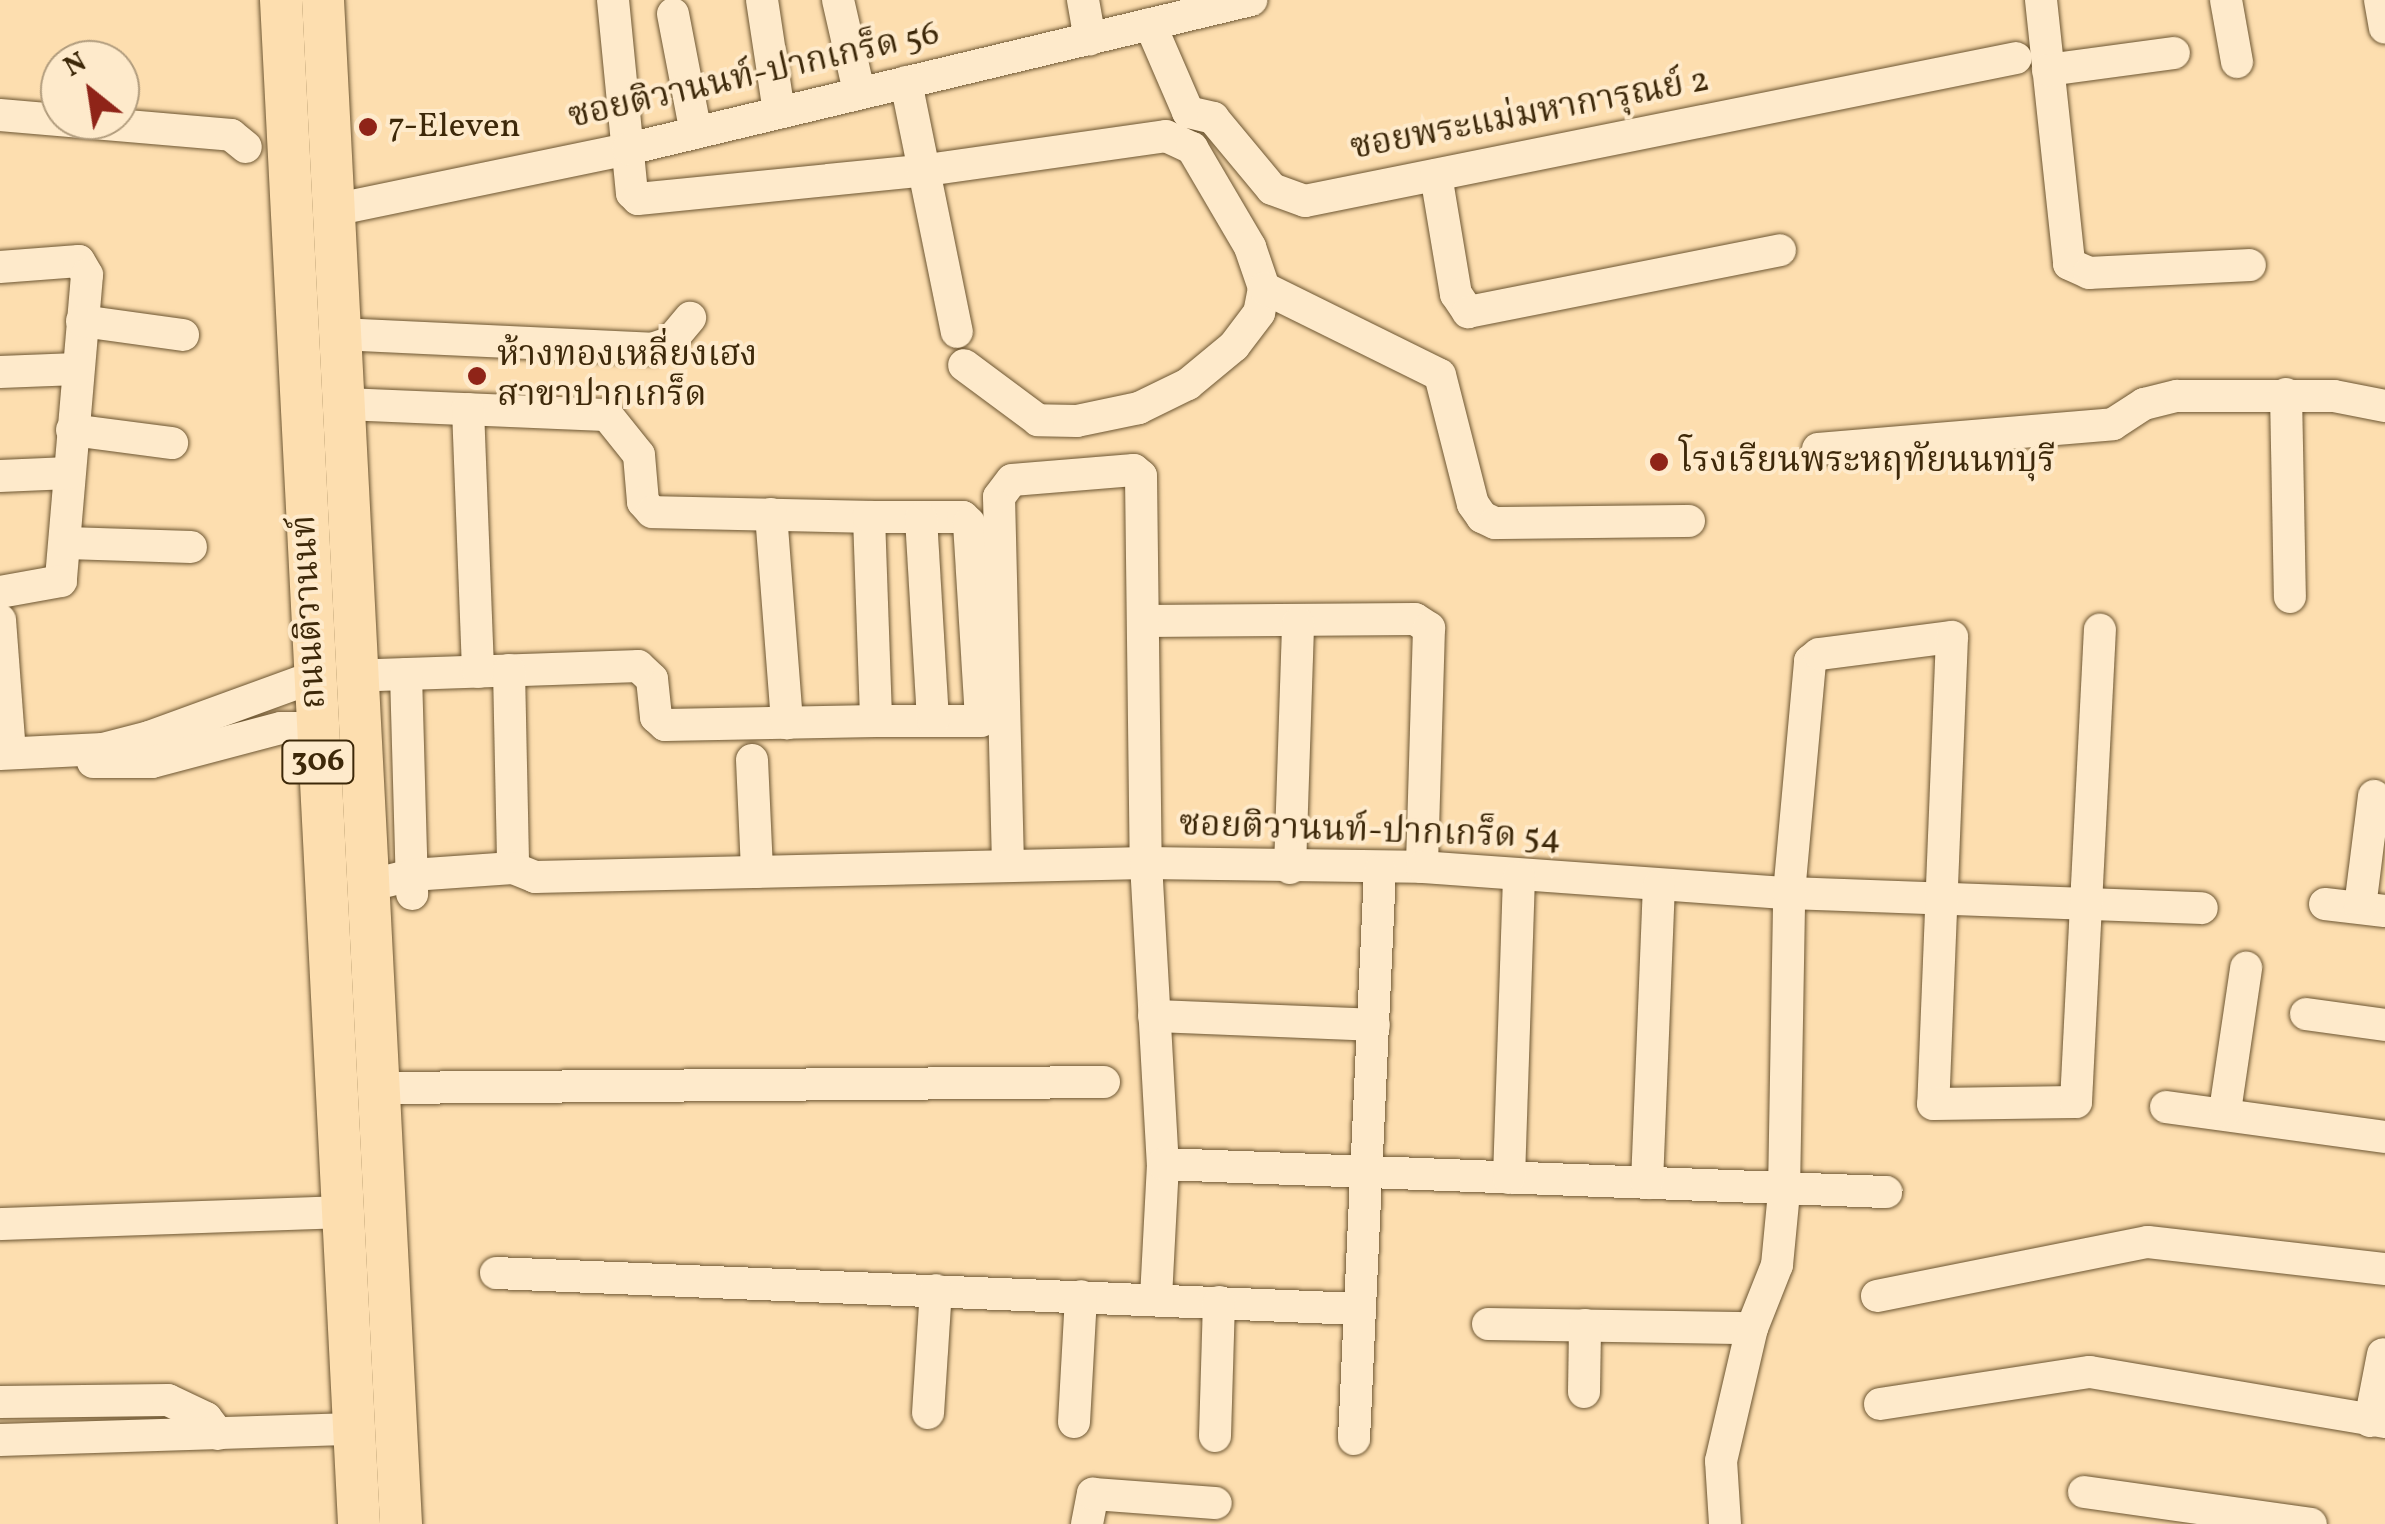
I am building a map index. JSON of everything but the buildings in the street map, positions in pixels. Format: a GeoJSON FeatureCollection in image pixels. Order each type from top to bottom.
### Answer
{"type":"FeatureCollection","features":[{"type":"Feature","properties":{"kind":"main road","name":"ถนนติวานนท์"},"geometry":{"type":"LineString","coordinates":[[281,0],[354,1429],[392,1523]]}},
{"type":"Feature","properties":{"kind":"main road","name":"ถนนติวานนท์"},"geometry":{"type":"LineString","coordinates":[[323,0],[357,676],[397,885],[380,1088],[392,1523]]}},
{"type":"Feature","properties":{"kind":"main road"},"geometry":{"type":"LineString","coordinates":[[343,1212],[386,1211]]}},
{"type":"Feature","properties":{"kind":"street"},"geometry":{"type":"LineString","coordinates":[[612,0],[632,193],[644,200],[920,171],[1166,136],[1181,139],[1216,186],[1264,288],[1259,313],[1234,346],[1188,384],[1139,408],[1078,422],[1038,420],[964,365]]}},
{"type":"Feature","properties":{"kind":"street"},"geometry":{"type":"LineString","coordinates":[[762,0],[779,113]]}},
{"type":"Feature","properties":{"kind":"street"},"geometry":{"type":"LineString","coordinates":[[838,0],[859,92]]}},
{"type":"Feature","properties":{"kind":"street"},"geometry":{"type":"LineString","coordinates":[[1083,0],[1090,39]]}},
{"type":"Feature","properties":{"kind":"street","name":"ซอยติวานนท์-ปากเกร็ด 56"},"geometry":{"type":"LineString","coordinates":[[333,210],[696,133],[1252,0]]}},
{"type":"Feature","properties":{"kind":"street"},"geometry":{"type":"LineString","coordinates":[[2041,0],[2069,264],[2089,273],[2250,265]]}},
{"type":"Feature","properties":{"kind":"street"},"geometry":{"type":"LineString","coordinates":[[2226,0],[2237,62]]}},
{"type":"Feature","properties":{"kind":"street"},"geometry":{"type":"LineString","coordinates":[[2380,0],[2385,28]]}},
{"type":"Feature","properties":{"kind":"street"},"geometry":{"type":"LineString","coordinates":[[673,14],[696,133]]}},
{"type":"Feature","properties":{"kind":"street","name":"ซอยพระแม่มหาการุณย์ 2"},"geometry":{"type":"LineString","coordinates":[[1150,24],[1188,112],[1213,118],[1286,198],[1306,202],[2016,58]]}},
{"type":"Feature","properties":{"kind":"street"},"geometry":{"type":"LineString","coordinates":[[2048,70],[2174,54]]}},
{"type":"Feature","properties":{"kind":"street"},"geometry":{"type":"LineString","coordinates":[[906,82],[920,171],[956,332]]}},
{"type":"Feature","properties":{"kind":"street"},"geometry":{"type":"LineString","coordinates":[[0,115],[230,135],[246,147],[288,148]]}},
{"type":"Feature","properties":{"kind":"street"},"geometry":{"type":"LineString","coordinates":[[1436,175],[1456,294],[1468,312],[1780,250]]}},
{"type":"Feature","properties":{"kind":"street"},"geometry":{"type":"LineString","coordinates":[[0,266],[78,261],[87,275],[72,430],[67,543],[60,582],[0,592]]}},
{"type":"Feature","properties":{"kind":"street"},"geometry":{"type":"LineString","coordinates":[[1264,288],[1440,375],[1473,504],[1482,517],[1496,523],[1689,521]]}},
{"type":"Feature","properties":{"kind":"street"},"geometry":{"type":"LineString","coordinates":[[339,334],[652,350],[669,343],[690,318]]}},
{"type":"Feature","properties":{"kind":"street"},"geometry":{"type":"LineString","coordinates":[[82,322],[183,335]]}},
{"type":"Feature","properties":{"kind":"street"},"geometry":{"type":"LineString","coordinates":[[0,372],[77,369]]}},
{"type":"Feature","properties":{"kind":"street"},"geometry":{"type":"LineString","coordinates":[[1818,449],[2114,424],[2144,404],[2177,396],[2286,394],[2385,406]]}},
{"type":"Feature","properties":{"kind":"street"},"geometry":{"type":"LineString","coordinates":[[2286,394],[2290,597]]}},
{"type":"Feature","properties":{"kind":"street"},"geometry":{"type":"LineString","coordinates":[[343,404],[607,415],[639,455],[643,502],[652,512],[963,517],[971,528],[981,721],[665,725],[656,717],[652,679],[638,666],[357,676]]}},
{"type":"Feature","properties":{"kind":"street"},"geometry":{"type":"LineString","coordinates":[[468,409],[493,671],[524,873]]}},
{"type":"Feature","properties":{"kind":"street"},"geometry":{"type":"LineString","coordinates":[[72,430],[172,443]]}},
{"type":"Feature","properties":{"kind":"street"},"geometry":{"type":"LineString","coordinates":[[1008,865],[999,497],[1005,484],[1139,472],[1146,863],[1162,1164],[1156,1298]]}},
{"type":"Feature","properties":{"kind":"street"},"geometry":{"type":"LineString","coordinates":[[0,476],[69,473]]}},
{"type":"Feature","properties":{"kind":"street"},"geometry":{"type":"LineString","coordinates":[[771,514],[787,723]]}},
{"type":"Feature","properties":{"kind":"street"},"geometry":{"type":"LineString","coordinates":[[869,517],[876,721]]}},
{"type":"Feature","properties":{"kind":"street"},"geometry":{"type":"LineString","coordinates":[[921,518],[933,721]]}},
{"type":"Feature","properties":{"kind":"street"},"geometry":{"type":"LineString","coordinates":[[67,543],[190,547]]}},
{"type":"Feature","properties":{"kind":"street"},"geometry":{"type":"LineString","coordinates":[[1144,621],[1298,623],[1415,619],[1428,628],[1422,867]]}},
{"type":"Feature","properties":{"kind":"street"},"geometry":{"type":"LineString","coordinates":[[0,620],[5,753],[66,750],[149,738],[314,677]]}},
{"type":"Feature","properties":{"kind":"street"},"geometry":{"type":"LineString","coordinates":[[1290,868],[1298,623]]}},
{"type":"Feature","properties":{"kind":"street"},"geometry":{"type":"LineString","coordinates":[[1724,1524],[1721,1461],[1752,1328],[1776,1265],[1784,1192],[1789,893],[1812,656],[1946,633],[1955,642],[1933,1104],[2076,1102],[2090,904],[2100,630]]}},
{"type":"Feature","properties":{"kind":"street"},"geometry":{"type":"LineString","coordinates":[[397,885],[406,674]]}},
{"type":"Feature","properties":{"kind":"street"},"geometry":{"type":"LineString","coordinates":[[66,750],[103,767],[152,762],[281,728],[316,728]]}},
{"type":"Feature","properties":{"kind":"street"},"geometry":{"type":"LineString","coordinates":[[752,760],[758,872]]}},
{"type":"Feature","properties":{"kind":"street"},"geometry":{"type":"LineString","coordinates":[[2325,904],[2373,909],[2374,796]]}},
{"type":"Feature","properties":{"kind":"street","name":"ซอยติวานนท์-ปากเกร็ด 54"},"geometry":{"type":"LineString","coordinates":[[397,885],[524,873],[1146,863],[1380,871],[1422,867],[1519,877],[1941,901],[2202,908]]}},
{"type":"Feature","properties":{"kind":"street"},"geometry":{"type":"LineString","coordinates":[[1354,1440],[1380,871]]}},
{"type":"Feature","properties":{"kind":"street"},"geometry":{"type":"LineString","coordinates":[[1508,1178],[1519,877]]}},
{"type":"Feature","properties":{"kind":"street"},"geometry":{"type":"LineString","coordinates":[[1647,1183],[1659,884]]}},
{"type":"Feature","properties":{"kind":"street"},"geometry":{"type":"LineString","coordinates":[[2224,1110],[2246,968]]}},
{"type":"Feature","properties":{"kind":"street"},"geometry":{"type":"LineString","coordinates":[[2306,1014],[2385,1025]]}},
{"type":"Feature","properties":{"kind":"street"},"geometry":{"type":"LineString","coordinates":[[1154,1016],[1374,1025]]}},
{"type":"Feature","properties":{"kind":"street"},"geometry":{"type":"LineString","coordinates":[[380,1088],[1104,1082]]}},
{"type":"Feature","properties":{"kind":"street"},"geometry":{"type":"LineString","coordinates":[[2166,1107],[2224,1110],[2385,1137]]}},
{"type":"Feature","properties":{"kind":"street"},"geometry":{"type":"LineString","coordinates":[[1162,1164],[1784,1192],[1886,1192]]}},
{"type":"Feature","properties":{"kind":"street"},"geometry":{"type":"LineString","coordinates":[[0,1224],[343,1212]]}},
{"type":"Feature","properties":{"kind":"street"},"geometry":{"type":"LineString","coordinates":[[1877,1296],[2148,1242],[2385,1269]]}},
{"type":"Feature","properties":{"kind":"street"},"geometry":{"type":"LineString","coordinates":[[496,1272],[1360,1309]]}},
{"type":"Feature","properties":{"kind":"street"},"geometry":{"type":"LineString","coordinates":[[928,1413],[936,1290]]}},
{"type":"Feature","properties":{"kind":"street"},"geometry":{"type":"LineString","coordinates":[[1074,1422],[1081,1296]]}},
{"type":"Feature","properties":{"kind":"street"},"geometry":{"type":"LineString","coordinates":[[1215,1436],[1220,1302]]}},
{"type":"Feature","properties":{"kind":"street"},"geometry":{"type":"LineString","coordinates":[[1488,1324],[1752,1328]]}},
{"type":"Feature","properties":{"kind":"street"},"geometry":{"type":"LineString","coordinates":[[1584,1392],[1585,1325]]}},
{"type":"Feature","properties":{"kind":"street"},"geometry":{"type":"LineString","coordinates":[[1880,1404],[2090,1372],[2378,1422],[2383,1354]]}},
{"type":"Feature","properties":{"kind":"street"},"geometry":{"type":"LineString","coordinates":[[0,1402],[168,1400],[206,1418],[218,1434]]}},
{"type":"Feature","properties":{"kind":"street"},"geometry":{"type":"LineString","coordinates":[[0,1440],[354,1429]]}},
{"type":"Feature","properties":{"kind":"street"},"geometry":{"type":"LineString","coordinates":[[2084,1492],[2139,1511],[2311,1524]]}},
{"type":"Feature","properties":{"kind":"street"},"geometry":{"type":"LineString","coordinates":[[1087,1524],[1093,1494],[1216,1503]]}},
{"type":"Feature","properties":{"kind":"place","name":"7-Eleven"},"geometry":{"type":"Point","coordinates":[368,127]}},
{"type":"Feature","properties":{"kind":"place","name":"ห้างทองเหลี่ยงเฮง สาขาปากเกร็ด"},"geometry":{"type":"Point","coordinates":[477,376]}},
{"type":"Feature","properties":{"kind":"place","name":"โรงเรียนพระหฤทัยนนทบุรี"},"geometry":{"type":"Point","coordinates":[1659,462]}}]}
